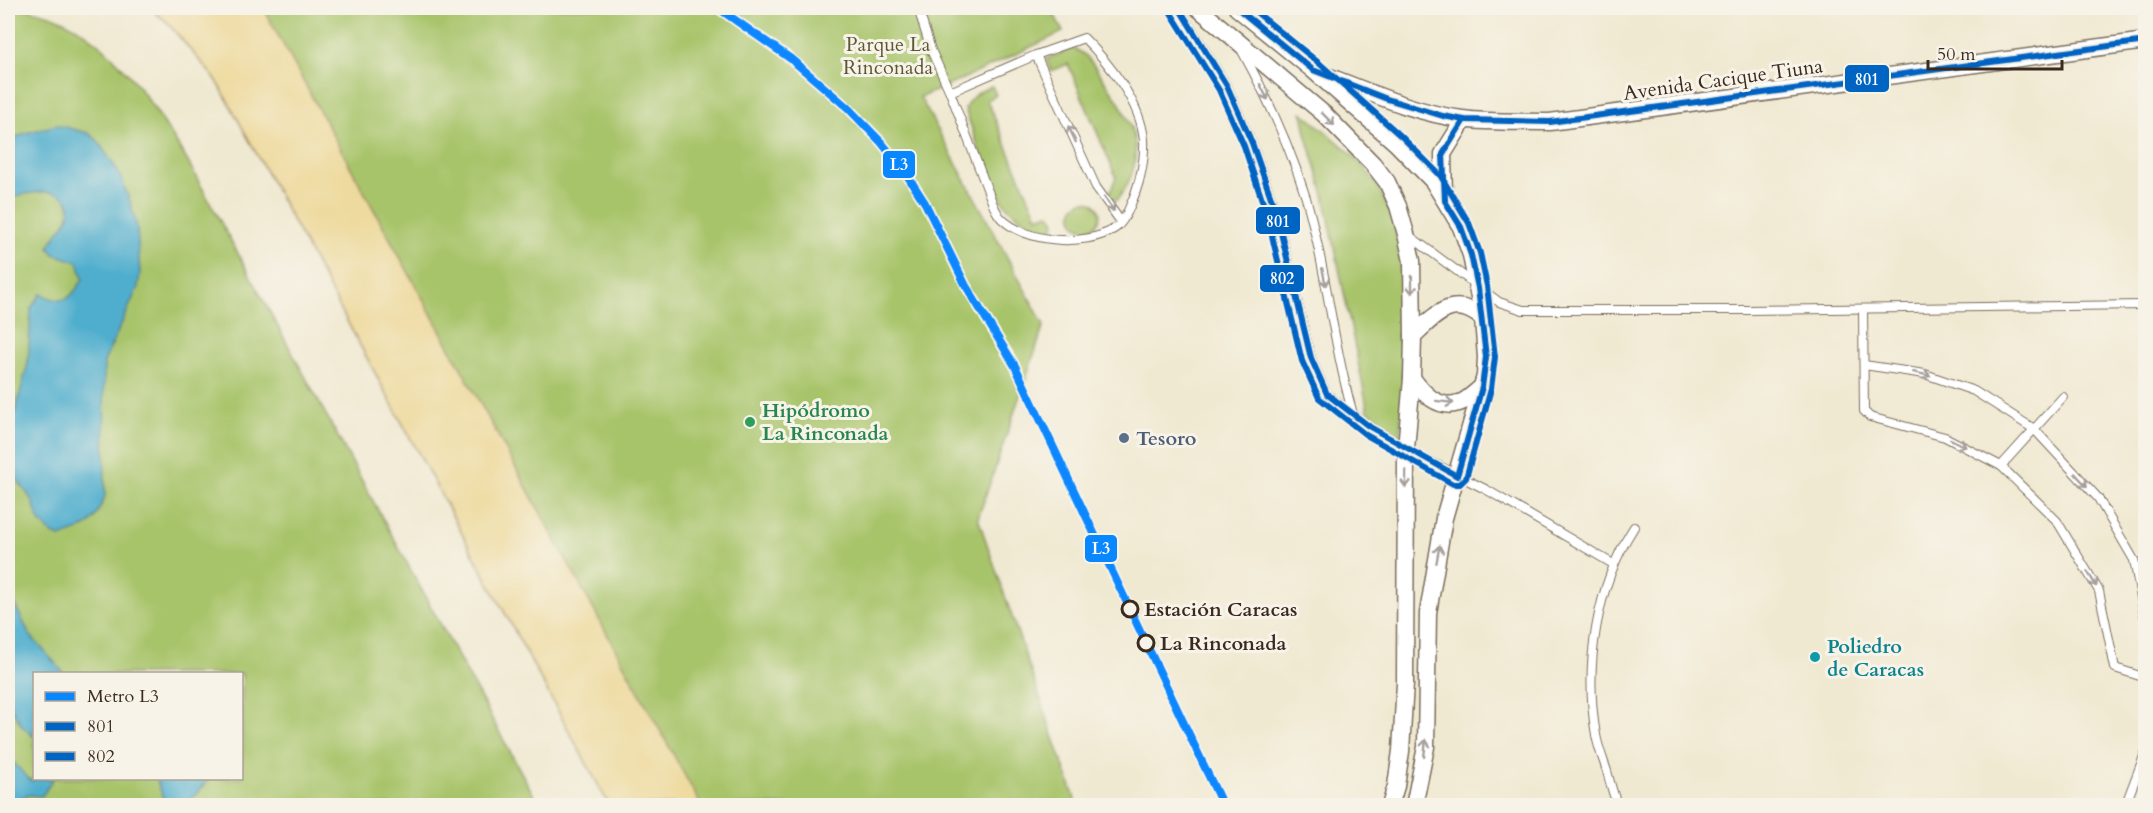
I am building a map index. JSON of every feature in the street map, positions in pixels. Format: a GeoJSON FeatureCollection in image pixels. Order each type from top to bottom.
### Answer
{"type":"FeatureCollection","features":[{"type":"Feature","properties":{"kind":"street"},"geometry":{"type":"LineString","coordinates":[[1198,8],[1324,114],[1373,164],[1387,182],[1407,234],[1412,261],[1413,336],[1406,448],[1405,683],[1401,751],[1390,806]]}},
{"type":"Feature","properties":{"kind":"street"},"geometry":{"type":"LineString","coordinates":[[1237,8],[1396,143],[1433,181],[1461,227],[1479,288],[1486,357],[1482,387],[1444,518],[1428,613],[1426,747],[1414,806]]}},
{"type":"Feature","properties":{"kind":"street","name":"Avenida Cacique Tiuna"},"geometry":{"type":"LineString","coordinates":[[1312,70],[1387,99],[1443,116],[1464,120],[1550,122],[2145,41]]}},
{"type":"Feature","properties":{"kind":"street"},"geometry":{"type":"LineString","coordinates":[[1445,201],[1443,154],[1464,120]]}},
{"type":"Feature","properties":{"kind":"street"},"geometry":{"type":"LineString","coordinates":[[1413,336],[1435,315],[1459,306],[1474,311],[1483,320]]}},
{"type":"Feature","properties":{"kind":"street"},"geometry":{"type":"LineString","coordinates":[[1412,378],[1423,394],[1436,402],[1448,404],[1460,403],[1482,387]]}},
{"type":"Feature","properties":{"kind":"lane"},"geometry":{"type":"LineString","coordinates":[[918,8],[931,50],[950,92],[994,207],[1001,218],[1021,231],[1039,238],[1085,240],[1114,229],[1121,222],[1130,208],[1142,173],[1144,140],[1134,108],[1108,65],[1084,38],[1036,55],[950,92]]}},
{"type":"Feature","properties":{"kind":"lane"},"geometry":{"type":"LineString","coordinates":[[1179,8],[1227,86],[1252,143],[1276,212],[1311,358],[1328,394],[1370,427],[1457,476],[1487,490],[1613,564]]}},
{"type":"Feature","properties":{"kind":"lane"},"geometry":{"type":"LineString","coordinates":[[1236,40],[1266,93],[1306,199],[1353,414]]}},
{"type":"Feature","properties":{"kind":"lane"},"geometry":{"type":"LineString","coordinates":[[1036,55],[1096,187],[1121,222]]}},
{"type":"Feature","properties":{"kind":"lane"},"geometry":{"type":"LineString","coordinates":[[1407,234],[1499,302],[1523,310],[2145,305]]}},
{"type":"Feature","properties":{"kind":"lane"},"geometry":{"type":"LineString","coordinates":[[1863,309],[1862,403],[1864,411],[1870,417],[1945,437],[2001,466],[2058,521],[2099,591],[2115,668],[2145,678]]}},
{"type":"Feature","properties":{"kind":"lane"},"geometry":{"type":"LineString","coordinates":[[1864,365],[1925,374],[1974,391],[2034,429],[2098,498],[2134,560],[2145,624]]}},
{"type":"Feature","properties":{"kind":"lane"},"geometry":{"type":"LineString","coordinates":[[2001,466],[2063,397]]}},
{"type":"Feature","properties":{"kind":"lane"},"geometry":{"type":"LineString","coordinates":[[1616,805],[1596,736],[1592,672],[1599,611],[1613,564],[1634,527]]}},
{"type":"Feature","properties":{"kind":"lane"},"geometry":{"type":"LineString","coordinates":[[2125,806],[2145,751]]}},
{"type":"Feature","properties":{"kind":"green space"},"geometry":{"type":"Polygon","coordinates":[[[8,8],[39,12],[67,22],[93,39],[116,60],[155,110],[188,162],[539,805],[8,805],[8,8]]]}},
{"type":"Feature","properties":{"kind":"green space","name":"Hipódromo La Rinconada"},"geometry":{"type":"Polygon","coordinates":[[[263,8],[1051,8],[1063,32],[920,97],[1044,325],[978,518],[1077,805],[701,805],[263,8]]]}},
{"type":"Feature","properties":{"kind":"green space"},"geometry":{"type":"Polygon","coordinates":[[[1074,48],[1092,63],[1115,96],[1132,128],[1135,163],[1129,181],[1117,200],[1109,195],[1116,177],[1068,64],[1051,71],[1046,59],[1074,48]]]}},
{"type":"Feature","properties":{"kind":"green space"},"geometry":{"type":"Polygon","coordinates":[[[992,86],[996,95],[987,100],[1037,217],[1049,213],[1055,221],[1054,227],[1047,230],[1028,222],[1010,209],[1001,199],[986,168],[965,109],[976,94],[992,86]]]}},
{"type":"Feature","properties":{"kind":"green space"},"geometry":{"type":"Polygon","coordinates":[[[1302,112],[1344,147],[1366,170],[1383,196],[1394,227],[1401,261],[1404,298],[1404,371],[1400,436],[1368,411],[1324,195],[1302,112]]]}},
{"type":"Feature","properties":{"kind":"green space"},"geometry":{"type":"Polygon","coordinates":[[[1086,201],[1096,205],[1100,215],[1096,225],[1086,229],[1076,225],[1072,215],[1076,205],[1086,201]]]}},
{"type":"Feature","properties":{"kind":"sand"},"geometry":{"type":"Polygon","coordinates":[[[149,8],[263,8],[701,805],[609,805],[217,81],[166,21],[149,8]]]}},
{"type":"Feature","properties":{"kind":"water"},"geometry":{"type":"Polygon","coordinates":[[[57,125],[88,133],[97,140],[118,171],[137,227],[140,273],[138,287],[104,362],[105,496],[97,514],[89,524],[60,537],[52,534],[39,520],[32,500],[8,467],[8,436],[28,363],[31,308],[41,294],[56,300],[66,299],[83,279],[78,262],[54,254],[49,248],[69,215],[69,205],[65,198],[47,192],[25,194],[8,200],[8,141],[26,133],[57,125]]]}},
{"type":"Feature","properties":{"kind":"water"},"geometry":{"type":"Polygon","coordinates":[[[8,591],[30,635],[63,672],[33,672],[33,736],[22,726],[8,703],[8,591]]]}},
{"type":"Feature","properties":{"kind":"water"},"geometry":{"type":"Polygon","coordinates":[[[8,757],[31,781],[52,780],[42,796],[26,795],[15,805],[8,805],[8,757]]]}},
{"type":"Feature","properties":{"kind":"water"},"geometry":{"type":"Polygon","coordinates":[[[156,780],[207,780],[194,796],[179,804],[173,805],[163,797],[156,780]]]}},
{"type":"Feature","properties":{"kind":"metro line","name":"L3"},"geometry":{"type":"LineString","coordinates":[[718,8],[791,59],[848,108],[881,142],[905,172],[925,203],[966,286],[1015,366],[1223,806]]}},
{"type":"Feature","properties":{"kind":"transit line","name":"801"},"geometry":{"type":"LineString","coordinates":[[1179,8],[1227,86],[1252,143],[1276,212],[1311,358],[1327,394],[1370,427],[1457,476],[1482,387],[1486,357],[1478,288],[1471,255],[1461,227],[1445,201],[1443,154],[1464,120]]}},
{"type":"Feature","properties":{"kind":"transit line","name":"801"},"geometry":{"type":"LineString","coordinates":[[1237,8],[1313,70],[1387,99],[1464,120],[1550,122],[2146,41]]}},
{"type":"Feature","properties":{"kind":"transit line","name":"802"},"geometry":{"type":"LineString","coordinates":[[1171,13],[1219,90],[1244,146],[1267,215],[1302,361],[1319,398],[1366,435],[1453,484],[1460,484],[1466,478],[1491,389],[1495,357],[1487,286],[1480,253],[1469,223],[1440,175],[1402,137],[1319,63],[1251,8]]}},
{"type":"Feature","properties":{"kind":"place","name":"Hipódromo La Rinconada"},"geometry":{"type":"Point","coordinates":[750,422]}},
{"type":"Feature","properties":{"kind":"place","name":"Tesoro"},"geometry":{"type":"Point","coordinates":[1124,438]}},
{"type":"Feature","properties":{"kind":"place","name":"Estación Caracas"},"geometry":{"type":"Point","coordinates":[1130,609]}},
{"type":"Feature","properties":{"kind":"place","name":"La Rinconada"},"geometry":{"type":"Point","coordinates":[1146,643]}},
{"type":"Feature","properties":{"kind":"place","name":"Poliedro de Caracas"},"geometry":{"type":"Point","coordinates":[1815,657]}},
{"type":"Feature","properties":{"kind":"park label","name":"Parque La Rinconada"},"geometry":{"type":"Point","coordinates":[888,56]}}]}
